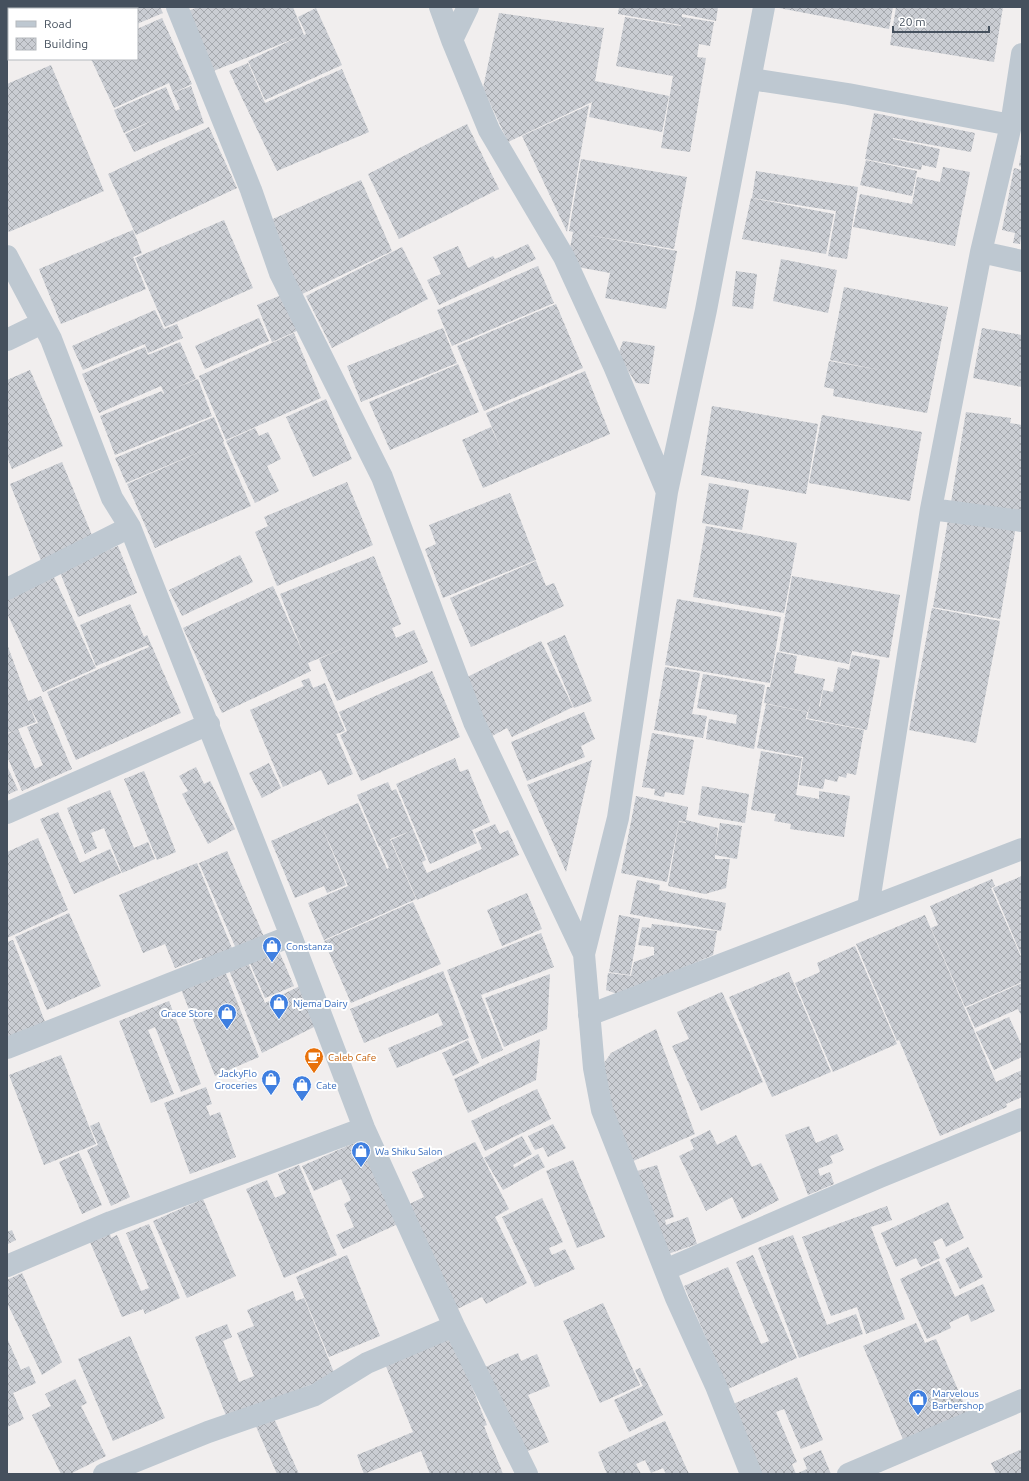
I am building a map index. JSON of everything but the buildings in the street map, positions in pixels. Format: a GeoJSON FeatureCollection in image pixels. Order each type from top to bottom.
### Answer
{"type":"FeatureCollection","features":[{"type":"Feature","properties":{"kind":"street"},"geometry":{"type":"LineString","coordinates":[[177,7],[251,190],[280,273],[382,477],[474,722],[584,954],[594,1068],[602,1110],[676,1298],[716,1386],[751,1474]]}},
{"type":"Feature","properties":{"kind":"street"},"geometry":{"type":"LineString","coordinates":[[440,7],[489,130],[564,257],[614,366],[666,492]]}},
{"type":"Feature","properties":{"kind":"street"},"geometry":{"type":"LineString","coordinates":[[452,40],[468,7]]}},
{"type":"Feature","properties":{"kind":"street"},"geometry":{"type":"LineString","coordinates":[[584,954],[618,818],[666,492],[706,310],[764,7]]}},
{"type":"Feature","properties":{"kind":"street"},"geometry":{"type":"LineString","coordinates":[[868,908],[931,508],[980,252],[1011,126],[1022,54]]}},
{"type":"Feature","properties":{"kind":"street"},"geometry":{"type":"LineString","coordinates":[[751,79],[848,94],[1011,126]]}},
{"type":"Feature","properties":{"kind":"street"},"geometry":{"type":"LineString","coordinates":[[980,252],[1022,261]]}},
{"type":"Feature","properties":{"kind":"street"},"geometry":{"type":"LineString","coordinates":[[7,256],[51,339],[112,498],[130,527],[209,724],[364,1128],[454,1326],[527,1474]]}},
{"type":"Feature","properties":{"kind":"street"},"geometry":{"type":"LineString","coordinates":[[7,340],[42,323]]}},
{"type":"Feature","properties":{"kind":"street"},"geometry":{"type":"LineString","coordinates":[[931,508],[1022,521]]}},
{"type":"Feature","properties":{"kind":"street"},"geometry":{"type":"LineString","coordinates":[[7,589],[130,527]]}},
{"type":"Feature","properties":{"kind":"street"},"geometry":{"type":"LineString","coordinates":[[7,813],[209,724]]}},
{"type":"Feature","properties":{"kind":"street"},"geometry":{"type":"LineString","coordinates":[[590,1014],[1022,849]]}},
{"type":"Feature","properties":{"kind":"street"},"geometry":{"type":"LineString","coordinates":[[7,1048],[291,936]]}},
{"type":"Feature","properties":{"kind":"street"},"geometry":{"type":"LineString","coordinates":[[665,1270],[880,1177],[1022,1119]]}},
{"type":"Feature","properties":{"kind":"street"},"geometry":{"type":"LineString","coordinates":[[7,1266],[110,1222],[364,1128]]}},
{"type":"Feature","properties":{"kind":"street"},"geometry":{"type":"LineString","coordinates":[[104,1474],[208,1432],[315,1395],[367,1363],[454,1326]]}},
{"type":"Feature","properties":{"kind":"street"},"geometry":{"type":"LineString","coordinates":[[848,1474],[1022,1400]]}},
{"type":"Feature","properties":{"kind":"place","name":"Constanza"},"geometry":{"type":"Point","coordinates":[272,963]}},
{"type":"Feature","properties":{"kind":"place","name":"Njema Dairy"},"geometry":{"type":"Point","coordinates":[279,1020]}},
{"type":"Feature","properties":{"kind":"place","name":"Grace Store"},"geometry":{"type":"Point","coordinates":[227,1030]}},
{"type":"Feature","properties":{"kind":"place","name":"Caleb Cafe"},"geometry":{"type":"Point","coordinates":[314,1074]}},
{"type":"Feature","properties":{"kind":"place","name":"JackyFlo Groceries"},"geometry":{"type":"Point","coordinates":[271,1096]}},
{"type":"Feature","properties":{"kind":"place","name":"Cate"},"geometry":{"type":"Point","coordinates":[302,1102]}},
{"type":"Feature","properties":{"kind":"place","name":"Wa Shiku Salon"},"geometry":{"type":"Point","coordinates":[361,1168]}},
{"type":"Feature","properties":{"kind":"place","name":"Marvelous Barbershop"},"geometry":{"type":"Point","coordinates":[918,1416]}}]}
